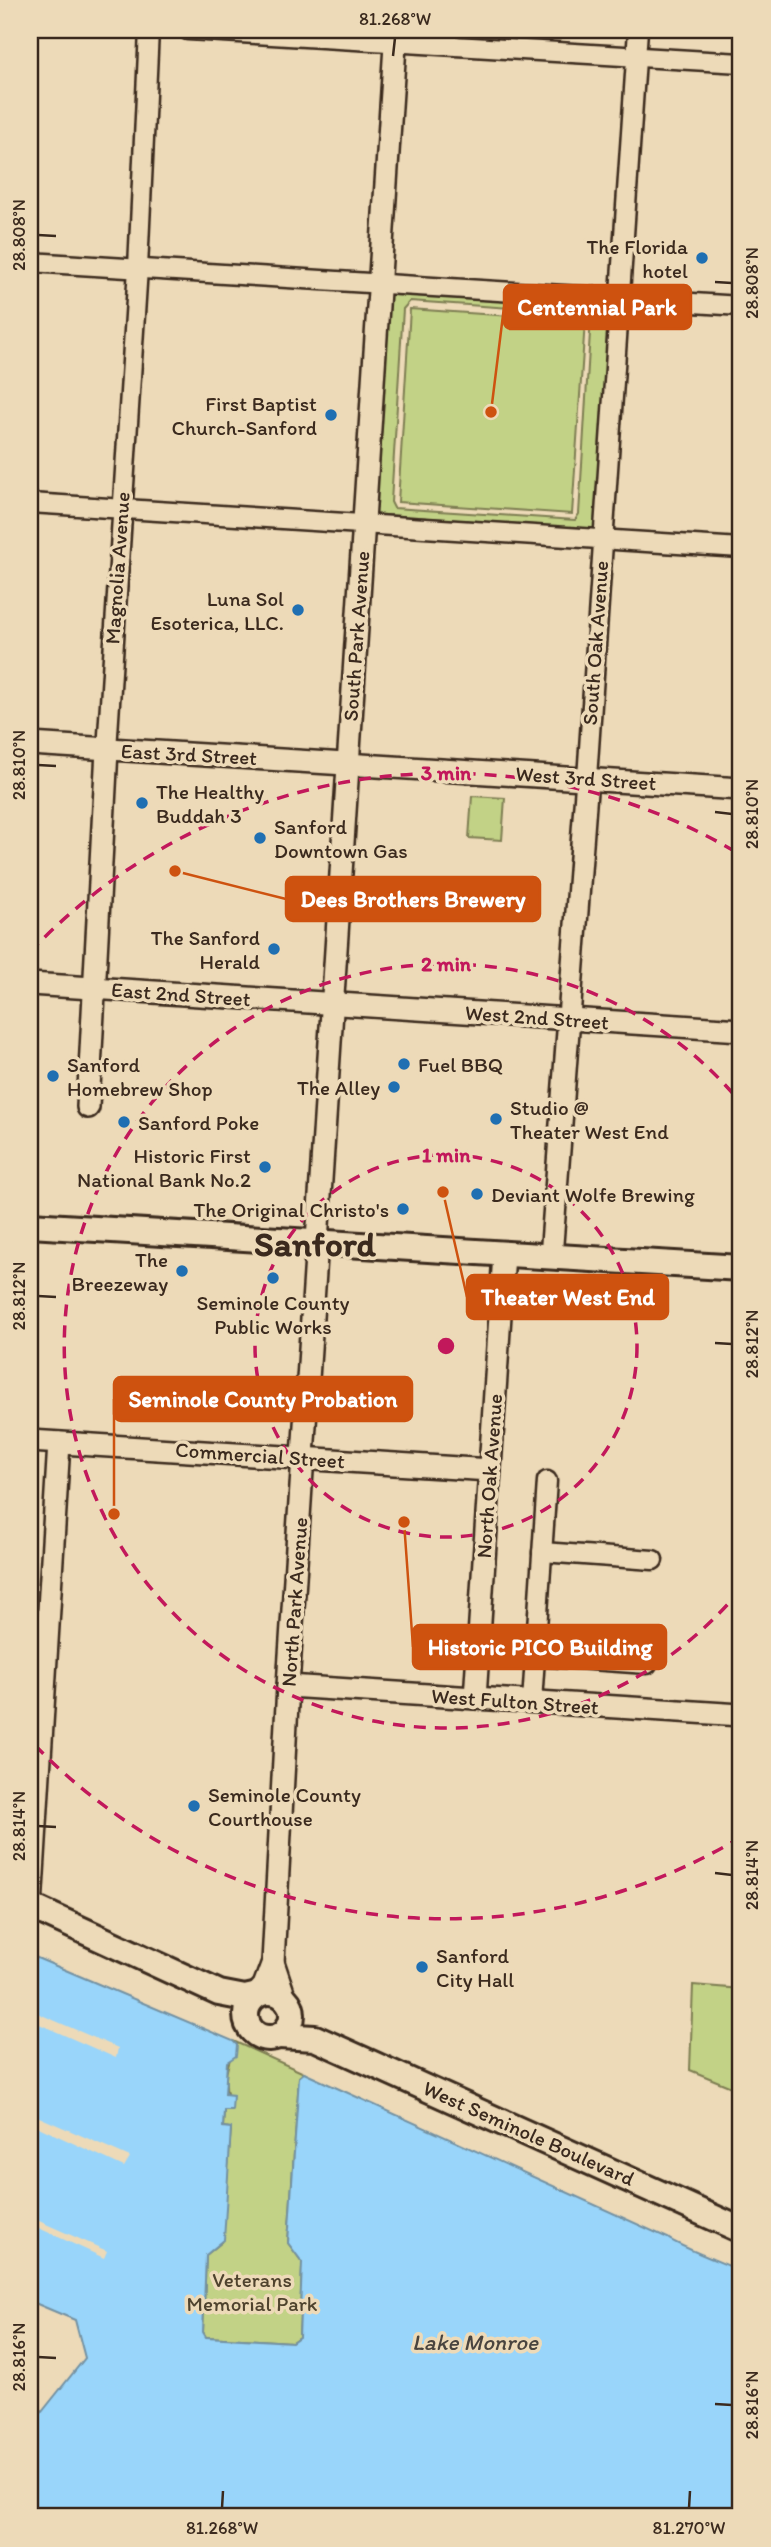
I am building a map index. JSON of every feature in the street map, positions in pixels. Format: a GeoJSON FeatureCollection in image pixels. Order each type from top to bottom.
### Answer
{"type":"FeatureCollection","features":[{"type":"Feature","properties":{"kind":"main road"},"geometry":{"type":"LineString","coordinates":[[30,1225],[741,1268]]}},
{"type":"Feature","properties":{"kind":"main road"},"geometry":{"type":"LineString","coordinates":[[30,1906],[219,1993],[237,1997],[271,1991],[289,2004],[290,2026],[279,2036]]}},
{"type":"Feature","properties":{"kind":"main road","name":"West Seminole Boulevard"},"geometry":{"type":"LineString","coordinates":[[219,1993],[256,2034],[271,2038],[315,2038],[741,2230]]}},
{"type":"Feature","properties":{"kind":"main road"},"geometry":{"type":"LineString","coordinates":[[247,2022],[247,2007],[256,1995]]}},
{"type":"Feature","properties":{"kind":"main road","name":"West Seminole Boulevard"},"geometry":{"type":"LineString","coordinates":[[289,2004],[315,2038]]}},
{"type":"Feature","properties":{"kind":"street","name":"Magnolia Avenue"},"geometry":{"type":"LineString","coordinates":[[88,1107],[121,510],[138,268],[149,30]]}},
{"type":"Feature","properties":{"kind":"street"},"geometry":{"type":"LineString","coordinates":[[188,30],[395,36],[637,58],[741,63]]}},
{"type":"Feature","properties":{"kind":"street","name":"South Oak Avenue"},"geometry":{"type":"LineString","coordinates":[[551,1257],[571,1019],[601,539],[638,30]]}},
{"type":"Feature","properties":{"kind":"street","name":"South Park Avenue"},"geometry":{"type":"LineString","coordinates":[[318,1243],[395,36]]}},
{"type":"Feature","properties":{"kind":"street"},"geometry":{"type":"LineString","coordinates":[[30,261],[741,306]]}},
{"type":"Feature","properties":{"kind":"street"},"geometry":{"type":"LineString","coordinates":[[30,503],[741,548]]}},
{"type":"Feature","properties":{"kind":"street","name":"East 3rd Street"},"geometry":{"type":"LineString","coordinates":[[30,744],[348,762]]}},
{"type":"Feature","properties":{"kind":"street","name":"West 3rd Street"},"geometry":{"type":"LineString","coordinates":[[348,762],[741,789]]}},
{"type":"Feature","properties":{"kind":"street","name":"East 2nd Street"},"geometry":{"type":"LineString","coordinates":[[30,984],[333,1003]]}},
{"type":"Feature","properties":{"kind":"street","name":"West 2nd Street"},"geometry":{"type":"LineString","coordinates":[[333,1003],[741,1030]]}},
{"type":"Feature","properties":{"kind":"street","name":"North Park Avenue"},"geometry":{"type":"LineString","coordinates":[[273,1962],[288,1686],[318,1243]]}},
{"type":"Feature","properties":{"kind":"street","name":"North Oak Avenue"},"geometry":{"type":"LineString","coordinates":[[475,1698],[504,1254]]}},
{"type":"Feature","properties":{"kind":"street","name":"Commercial Street"},"geometry":{"type":"LineString","coordinates":[[30,1441],[490,1470]]}},
{"type":"Feature","properties":{"kind":"street"},"geometry":{"type":"LineString","coordinates":[[30,1906],[59,1443]]}},
{"type":"Feature","properties":{"kind":"street"},"geometry":{"type":"LineString","coordinates":[[532,1702],[547,1481]]}},
{"type":"Feature","properties":{"kind":"street"},"geometry":{"type":"LineString","coordinates":[[542,1552],[653,1560]]}},
{"type":"Feature","properties":{"kind":"street"},"geometry":{"type":"LineString","coordinates":[[535,1656],[647,1664]]}},
{"type":"Feature","properties":{"kind":"street","name":"West Fulton Street"},"geometry":{"type":"LineString","coordinates":[[288,1686],[741,1715]]}},
{"type":"Feature","properties":{"kind":"street"},"geometry":{"type":"LineString","coordinates":[[256,1995],[264,1986],[273,1962]]}},
{"type":"Feature","properties":{"kind":"street"},"geometry":{"type":"LineString","coordinates":[[273,1962],[289,2004]]}},
{"type":"Feature","properties":{"kind":"green space"},"geometry":{"type":"Polygon","coordinates":[[[387,292],[610,307],[594,529],[371,514],[387,292]],[[410,301],[403,309],[391,502],[394,508],[575,520],[579,514],[591,316],[585,313],[410,301]]]}},
{"type":"Feature","properties":{"kind":"green space"},"geometry":{"type":"Polygon","coordinates":[[[410,309],[585,321],[572,514],[398,502],[410,309]]]}},
{"type":"Feature","properties":{"kind":"green space"},"geometry":{"type":"Polygon","coordinates":[[[472,796],[505,798],[502,840],[469,838],[472,796]]]}},
{"type":"Feature","properties":{"kind":"green space"},"geometry":{"type":"Polygon","coordinates":[[[693,1985],[741,1989],[741,2091],[690,2070],[693,1985]]]}},
{"type":"Feature","properties":{"kind":"green space","name":"Veterans Memorial Park"},"geometry":{"type":"Polygon","coordinates":[[[233,2041],[304,2073],[299,2077],[288,2243],[302,2262],[299,2337],[292,2342],[206,2337],[203,2332],[206,2255],[222,2242],[231,2128],[223,2127],[224,2110],[232,2110],[226,2077],[229,2061],[237,2045],[233,2041]]]}},
{"type":"Feature","properties":{"kind":"water","name":"Lake Monroe"},"geometry":{"type":"Polygon","coordinates":[[[30,1955],[237,2045],[236,2056],[227,2062],[225,2094],[233,2095],[232,2110],[224,2110],[223,2127],[231,2128],[224,2240],[206,2255],[203,2332],[206,2337],[292,2342],[299,2337],[302,2262],[288,2243],[299,2077],[304,2073],[741,2271],[741,2517],[30,2517],[30,2427],[85,2358],[75,2320],[30,2301],[30,1955]]]}},
{"type":"Feature","properties":{"kind":"pier"},"geometry":{"type":"Polygon","coordinates":[[[30,2010],[118,2048],[116,2058],[30,2020],[30,2010]]]}},
{"type":"Feature","properties":{"kind":"pier"},"geometry":{"type":"Polygon","coordinates":[[[30,2113],[130,2157],[124,2167],[30,2123],[30,2113]]]}},
{"type":"Feature","properties":{"kind":"pier"},"geometry":{"type":"Polygon","coordinates":[[[30,2217],[107,2251],[104,2258],[30,2224],[30,2217]]]}},
{"type":"Feature","properties":{"kind":"place","name":"The Florida hotel"},"geometry":{"type":"Point","coordinates":[702,258]}},
{"type":"Feature","properties":{"kind":"place","name":"Centennial Park"},"geometry":{"type":"Point","coordinates":[491,412]}},
{"type":"Feature","properties":{"kind":"place","name":"First Baptist Church-Sanford"},"geometry":{"type":"Point","coordinates":[331,415]}},
{"type":"Feature","properties":{"kind":"place","name":"Luna Sol Esoterica, LLC."},"geometry":{"type":"Point","coordinates":[298,610]}},
{"type":"Feature","properties":{"kind":"place","name":"The Healthy Buddah 3"},"geometry":{"type":"Point","coordinates":[142,803]}},
{"type":"Feature","properties":{"kind":"place","name":"Sanford Downtown Gas"},"geometry":{"type":"Point","coordinates":[260,838]}},
{"type":"Feature","properties":{"kind":"place","name":"Dees Brothers Brewery"},"geometry":{"type":"Point","coordinates":[175,871]}},
{"type":"Feature","properties":{"kind":"place","name":"The Sanford Herald"},"geometry":{"type":"Point","coordinates":[274,949]}},
{"type":"Feature","properties":{"kind":"place","name":"Fuel BBQ"},"geometry":{"type":"Point","coordinates":[404,1064]}},
{"type":"Feature","properties":{"kind":"place","name":"Sanford Homebrew Shop"},"geometry":{"type":"Point","coordinates":[53,1076]}},
{"type":"Feature","properties":{"kind":"place","name":"The Alley"},"geometry":{"type":"Point","coordinates":[394,1087]}},
{"type":"Feature","properties":{"kind":"place","name":"Studio @ Theater West End"},"geometry":{"type":"Point","coordinates":[496,1119]}},
{"type":"Feature","properties":{"kind":"place","name":"Sanford Poke"},"geometry":{"type":"Point","coordinates":[124,1122]}},
{"type":"Feature","properties":{"kind":"place","name":"Historic First National Bank No.2"},"geometry":{"type":"Point","coordinates":[265,1167]}},
{"type":"Feature","properties":{"kind":"place","name":"Theater West End"},"geometry":{"type":"Point","coordinates":[443,1192]}},
{"type":"Feature","properties":{"kind":"place","name":"Deviant Wolfe Brewing"},"geometry":{"type":"Point","coordinates":[477,1194]}},
{"type":"Feature","properties":{"kind":"place","name":"The Original Christo's"},"geometry":{"type":"Point","coordinates":[403,1209]}},
{"type":"Feature","properties":{"kind":"place","name":"The Breezeway"},"geometry":{"type":"Point","coordinates":[182,1271]}},
{"type":"Feature","properties":{"kind":"place","name":"Seminole County Public Works"},"geometry":{"type":"Point","coordinates":[273,1278]}},
{"type":"Feature","properties":{"kind":"place","name":"Seminole County Probation"},"geometry":{"type":"Point","coordinates":[114,1514]}},
{"type":"Feature","properties":{"kind":"place","name":"Historic PICO Building"},"geometry":{"type":"Point","coordinates":[404,1522]}},
{"type":"Feature","properties":{"kind":"place","name":"Seminole County Courthouse"},"geometry":{"type":"Point","coordinates":[194,1806]}},
{"type":"Feature","properties":{"kind":"place","name":"Sanford City Hall"},"geometry":{"type":"Point","coordinates":[422,1967]}},
{"type":"Feature","properties":{"kind":"district","name":"Sanford"},"geometry":{"type":"Point","coordinates":[315,1244]}}]}
